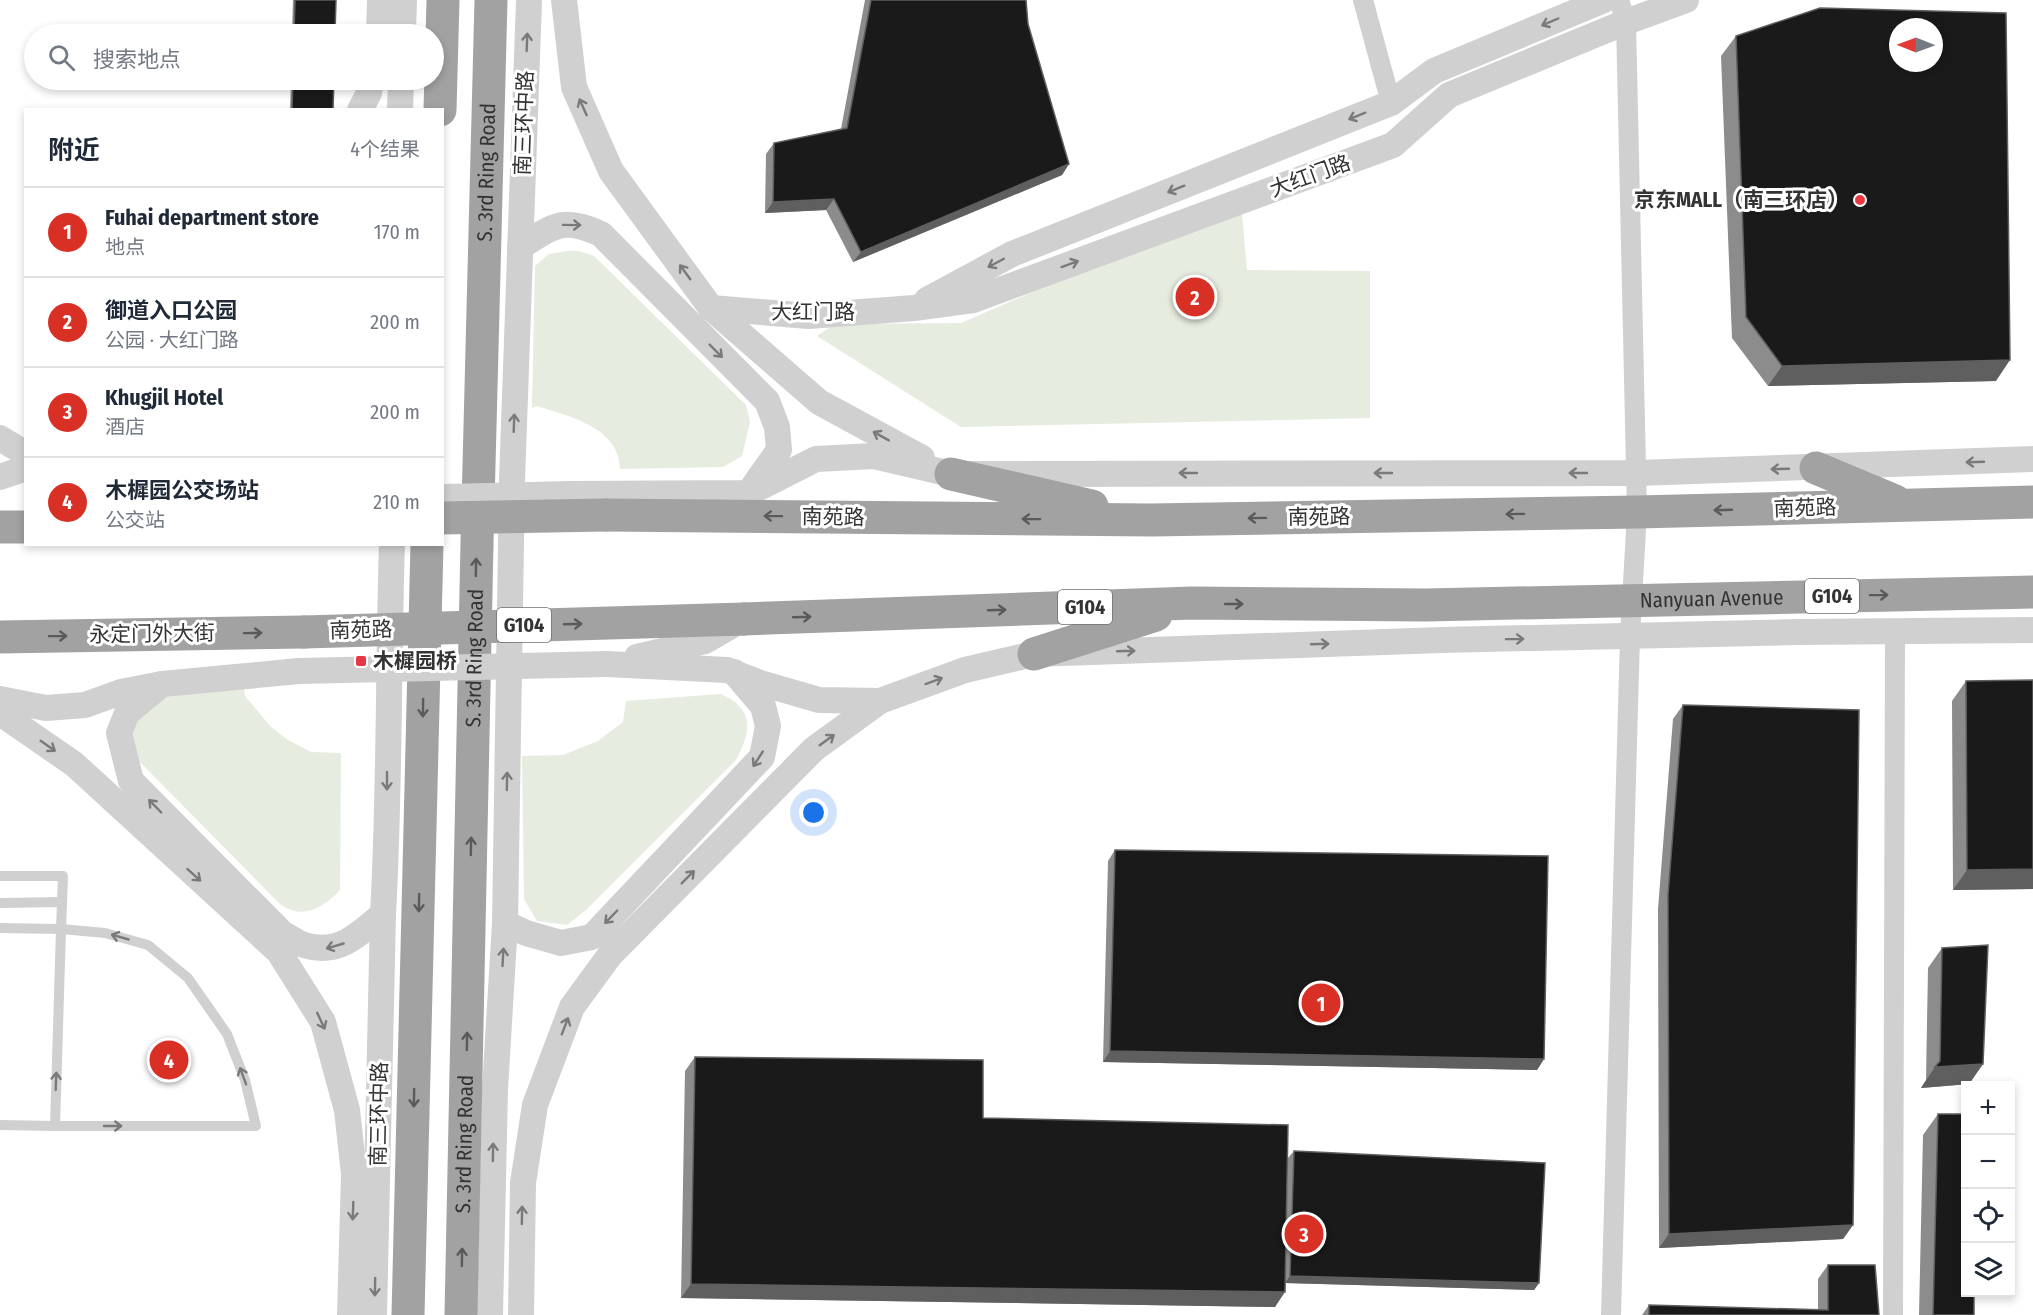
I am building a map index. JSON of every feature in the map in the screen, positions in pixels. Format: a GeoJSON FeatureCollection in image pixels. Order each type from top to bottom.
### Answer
{"type":"FeatureCollection","features":[{"type":"Feature","properties":{"kind":"highway"},"geometry":{"type":"LineString","coordinates":[[442,24],[443,0]]}},
{"type":"Feature","properties":{"kind":"highway","name":"S. 3rd Ring Road"},"geometry":{"type":"LineString","coordinates":[[461,1315],[491,0]]}},
{"type":"Feature","properties":{"kind":"highway"},"geometry":{"type":"LineString","coordinates":[[440,108],[441,90]]}},
{"type":"Feature","properties":{"kind":"highway"},"geometry":{"type":"LineString","coordinates":[[1816,468],[1905,505]]}},
{"type":"Feature","properties":{"kind":"highway"},"geometry":{"type":"LineString","coordinates":[[951,474],[1152,520]]}},
{"type":"Feature","properties":{"kind":"highway","name":"南苑路"},"geometry":{"type":"LineString","coordinates":[[444,518],[606,514],[1152,520],[1637,512],[2033,502]]}},
{"type":"Feature","properties":{"kind":"highway"},"geometry":{"type":"LineString","coordinates":[[0,527],[24,527]]}},
{"type":"Feature","properties":{"kind":"highway"},"geometry":{"type":"LineString","coordinates":[[408,1315],[428,546]]}},
{"type":"Feature","properties":{"kind":"highway","name":"Nanyuan Avenue"},"geometry":{"type":"LineString","coordinates":[[1632,601],[2033,592]]}},
{"type":"Feature","properties":{"kind":"highway","name":"南苑路"},"geometry":{"type":"LineString","coordinates":[[304,632],[1192,603],[1426,605],[1632,601]]}},
{"type":"Feature","properties":{"kind":"highway"},"geometry":{"type":"LineString","coordinates":[[1034,654],[1192,603]]}},
{"type":"Feature","properties":{"kind":"highway","name":"永定门外大街"},"geometry":{"type":"LineString","coordinates":[[0,637],[304,632]]}},
{"type":"Feature","properties":{"kind":"street"},"geometry":{"type":"LineString","coordinates":[[379,24],[380,0]]}},
{"type":"Feature","properties":{"kind":"street"},"geometry":{"type":"LineString","coordinates":[[403,24],[404,0]]}},
{"type":"Feature","properties":{"kind":"street","name":"南三环中路"},"geometry":{"type":"LineString","coordinates":[[490,1315],[495,1089],[505,924],[512,481],[529,0]]}},
{"type":"Feature","properties":{"kind":"street"},"geometry":{"type":"LineString","coordinates":[[564,0],[574,87],[611,171],[711,308],[819,402],[951,474]]}},
{"type":"Feature","properties":{"kind":"street"},"geometry":{"type":"LineString","coordinates":[[1363,0],[1391,103]]}},
{"type":"Feature","properties":{"kind":"street","name":"大红门路"},"geometry":{"type":"LineString","coordinates":[[914,308],[1012,254],[1391,103],[1434,71],[1604,0]]}},
{"type":"Feature","properties":{"kind":"street","name":"大红门路"},"geometry":{"type":"LineString","coordinates":[[711,308],[809,316],[914,308],[973,300],[1393,145],[1449,95],[1622,11],[1686,0]]}},
{"type":"Feature","properties":{"kind":"street"},"geometry":{"type":"LineString","coordinates":[[1611,1315],[1630,636],[1637,512],[1622,11]]}},
{"type":"Feature","properties":{"kind":"street"},"geometry":{"type":"LineString","coordinates":[[361,108],[369,90]]}},
{"type":"Feature","properties":{"kind":"street"},"geometry":{"type":"LineString","coordinates":[[400,108],[401,90]]}},
{"type":"Feature","properties":{"kind":"street"},"geometry":{"type":"LineString","coordinates":[[519,247],[548,230],[568,223],[581,225],[601,234],[767,401],[777,427],[779,450],[749,493]]}},
{"type":"Feature","properties":{"kind":"street"},"geometry":{"type":"LineString","coordinates":[[0,438],[24,453]]}},
{"type":"Feature","properties":{"kind":"street"},"geometry":{"type":"LineString","coordinates":[[444,497],[749,493],[816,459],[874,456],[951,474],[1637,473],[2033,459]]}},
{"type":"Feature","properties":{"kind":"street"},"geometry":{"type":"LineString","coordinates":[[0,477],[24,469]]}},
{"type":"Feature","properties":{"kind":"street","name":"南三环中路"},"geometry":{"type":"LineString","coordinates":[[374,1315],[383,914],[387,855],[388,660],[392,546]]}},
{"type":"Feature","properties":{"kind":"street"},"geometry":{"type":"LineString","coordinates":[[607,664],[705,641],[744,619]]}},
{"type":"Feature","properties":{"kind":"street"},"geometry":{"type":"LineString","coordinates":[[521,1315],[523,1183],[535,1105],[573,1007],[610,955],[814,749],[880,701],[965,670],[1034,654],[1430,640],[2033,630]]}},
{"type":"Feature","properties":{"kind":"street"},"geometry":{"type":"LineString","coordinates":[[1893,1315],[1895,631]]}},
{"type":"Feature","properties":{"kind":"street"},"geometry":{"type":"LineString","coordinates":[[607,664],[728,670],[760,683],[819,700],[880,701]]}},
{"type":"Feature","properties":{"kind":"street","name":"南苑路"},"geometry":{"type":"LineString","coordinates":[[162,684],[299,671],[607,664]]}},
{"type":"Feature","properties":{"kind":"street"},"geometry":{"type":"LineString","coordinates":[[505,924],[561,943],[592,937],[762,757],[768,726],[763,706],[734,672]]}},
{"type":"Feature","properties":{"kind":"street"},"geometry":{"type":"LineString","coordinates":[[162,684],[127,713],[119,733],[131,781],[146,797],[283,934],[303,945],[328,949],[350,941],[383,914]]}},
{"type":"Feature","properties":{"kind":"street"},"geometry":{"type":"LineString","coordinates":[[0,699],[46,708],[85,705],[121,692],[162,684]]}},
{"type":"Feature","properties":{"kind":"street"},"geometry":{"type":"LineString","coordinates":[[0,713],[74,764],[279,952],[323,1022],[348,1110],[354,1174],[350,1315]]}},
{"type":"Feature","properties":{"kind":"lane"},"geometry":{"type":"LineString","coordinates":[[0,876],[63,876],[55,1126]]}},
{"type":"Feature","properties":{"kind":"lane"},"geometry":{"type":"LineString","coordinates":[[0,903],[62,902]]}},
{"type":"Feature","properties":{"kind":"lane"},"geometry":{"type":"LineString","coordinates":[[0,928],[61,929],[105,933],[148,945],[189,978],[227,1034],[245,1080],[256,1126],[0,1125]]}},
{"type":"Feature","properties":{"kind":"shaded area"},"geometry":{"type":"Polygon","coordinates":[[[1241,202],[1247,270],[1370,271],[1370,418],[961,427],[817,336],[835,324],[961,323],[1241,202]]]}},
{"type":"Feature","properties":{"kind":"shaded area"},"geometry":{"type":"Polygon","coordinates":[[[579,251],[594,256],[746,405],[750,422],[742,456],[723,467],[620,469],[618,455],[611,443],[591,426],[537,406],[532,408],[535,266],[549,254],[579,251]]]}},
{"type":"Feature","properties":{"kind":"shaded area"},"geometry":{"type":"Polygon","coordinates":[[[243,683],[245,696],[271,727],[288,740],[311,752],[341,753],[340,890],[326,903],[308,911],[294,911],[281,905],[134,756],[127,713],[149,685],[243,683]]]}},
{"type":"Feature","properties":{"kind":"shaded area"},"geometry":{"type":"Polygon","coordinates":[[[721,694],[736,703],[746,718],[747,732],[736,760],[586,910],[567,925],[537,921],[524,899],[522,756],[563,755],[598,741],[623,722],[626,701],[721,694]]]}},
{"type":"Feature","properties":{"kind":"building"},"geometry":{"type":"Polygon","coordinates":[[[295,0],[336,0],[335,24],[294,24],[295,0]]]}},
{"type":"Feature","properties":{"kind":"building"},"geometry":{"type":"Polygon","coordinates":[[[871,0],[1026,0],[1028,24],[1069,164],[861,252],[834,199],[773,202],[774,143],[847,128],[871,0]]]}},
{"type":"Feature","properties":{"kind":"building","name":"京东MALL（南三环店）"},"geometry":{"type":"Polygon","coordinates":[[[1820,8],[2006,13],[2010,360],[1782,366],[1746,317],[1736,36],[1820,8]]]}},
{"type":"Feature","properties":{"kind":"building"},"geometry":{"type":"Polygon","coordinates":[[[293,90],[334,90],[333,108],[292,108],[293,90]]]}},
{"type":"Feature","properties":{"kind":"building"},"geometry":{"type":"Polygon","coordinates":[[[2033,680],[2033,869],[1967,870],[1966,681],[2033,680]]]}},
{"type":"Feature","properties":{"kind":"building"},"geometry":{"type":"Polygon","coordinates":[[[1683,705],[1859,710],[1853,1225],[1669,1234],[1668,895],[1683,705]]]}},
{"type":"Feature","properties":{"kind":"building"},"geometry":{"type":"Polygon","coordinates":[[[1115,850],[1548,856],[1544,1059],[1110,1051],[1115,850]]]}},
{"type":"Feature","properties":{"kind":"building"},"geometry":{"type":"Polygon","coordinates":[[[1988,945],[1983,1064],[1935,1067],[1940,1061],[1942,948],[1988,945]]]}},
{"type":"Feature","properties":{"kind":"building"},"geometry":{"type":"Polygon","coordinates":[[[695,1057],[983,1060],[983,1118],[1288,1125],[1285,1292],[691,1284],[695,1057]]]}},
{"type":"Feature","properties":{"kind":"building"},"geometry":{"type":"Polygon","coordinates":[[[1938,1114],[1961,1114],[1961,1297],[1974,1297],[1974,1315],[1933,1315],[1938,1114]]]}},
{"type":"Feature","properties":{"kind":"building"},"geometry":{"type":"Polygon","coordinates":[[[1294,1151],[1545,1163],[1539,1283],[1290,1276],[1294,1151]]]}},
{"type":"Feature","properties":{"kind":"building"},"geometry":{"type":"Polygon","coordinates":[[[1828,1265],[1875,1265],[1879,1315],[1649,1315],[1649,1305],[1828,1310],[1828,1265]]]}},
{"type":"Feature","properties":{"kind":"place","name":"京东MALL（南三环店）"},"geometry":{"type":"Point","coordinates":[1860,200]}},
{"type":"Feature","properties":{"kind":"place","name":"御道入口公园"},"geometry":{"type":"Point","coordinates":[1195,297]}},
{"type":"Feature","properties":{"kind":"place","name":"木樨园桥"},"geometry":{"type":"Point","coordinates":[361,661]}},
{"type":"Feature","properties":{"kind":"place","name":"Fuhai department store"},"geometry":{"type":"Point","coordinates":[1321,1003]}},
{"type":"Feature","properties":{"kind":"place","name":"木樨园公交场站"},"geometry":{"type":"Point","coordinates":[169,1060]}},
{"type":"Feature","properties":{"kind":"place","name":"Khugjil Hotel"},"geometry":{"type":"Point","coordinates":[1304,1234]}}]}
